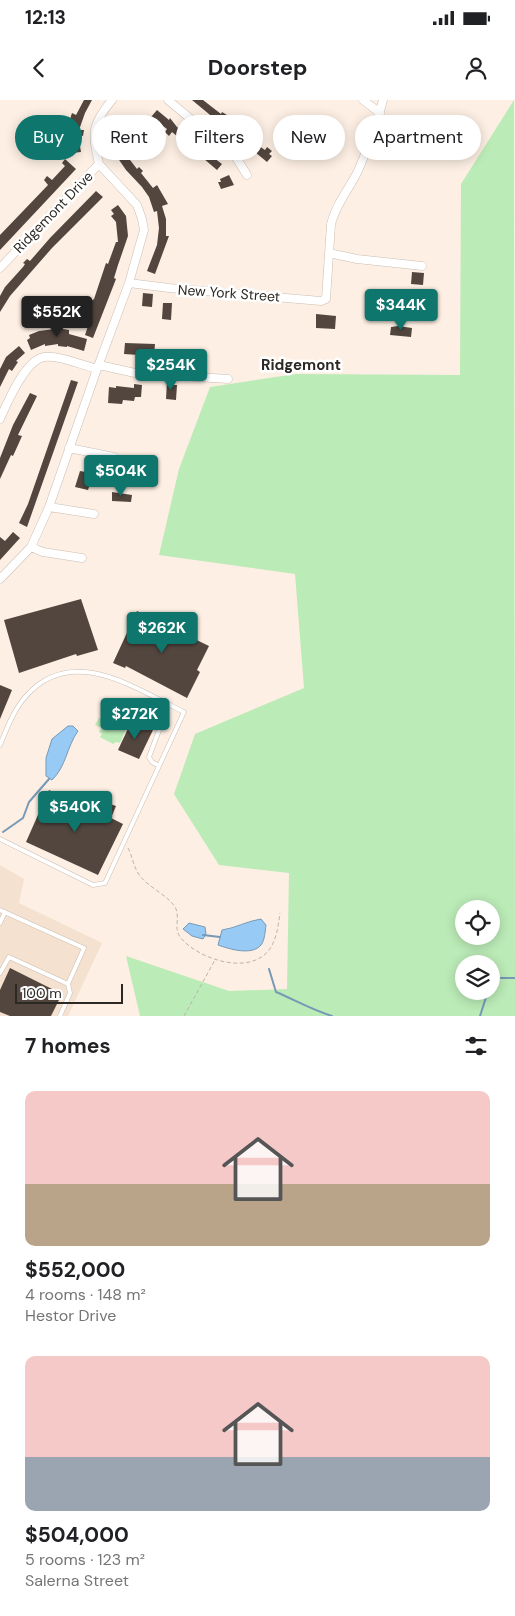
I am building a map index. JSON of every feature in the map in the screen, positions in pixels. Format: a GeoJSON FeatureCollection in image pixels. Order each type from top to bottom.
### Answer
{"type":"FeatureCollection","features":[{"type":"Feature","properties":{"kind":"street","name":"Ridgemont Drive"},"geometry":{"type":"LineString","coordinates":[[0,268],[99,164],[94,128],[112,100]]}},
{"type":"Feature","properties":{"kind":"street"},"geometry":{"type":"LineString","coordinates":[[168,100],[235,156],[247,174]]}},
{"type":"Feature","properties":{"kind":"street"},"geometry":{"type":"LineString","coordinates":[[364,100],[380,113]]}},
{"type":"Feature","properties":{"kind":"street"},"geometry":{"type":"LineString","coordinates":[[383,100],[380,113],[357,172],[334,213],[328,253],[358,259],[422,266]]}},
{"type":"Feature","properties":{"kind":"street"},"geometry":{"type":"LineString","coordinates":[[0,579],[31,547],[49,507],[129,283],[144,230],[137,205],[99,164]]}},
{"type":"Feature","properties":{"kind":"street","name":"New York Street"},"geometry":{"type":"LineString","coordinates":[[129,283],[321,301],[327,296],[328,253]]}},
{"type":"Feature","properties":{"kind":"street"},"geometry":{"type":"LineString","coordinates":[[0,419],[23,374],[33,362],[43,357],[54,357],[135,373],[228,379]]}},
{"type":"Feature","properties":{"kind":"street"},"geometry":{"type":"LineString","coordinates":[[69,448],[114,457]]}},
{"type":"Feature","properties":{"kind":"street"},"geometry":{"type":"LineString","coordinates":[[49,507],[94,514]]}},
{"type":"Feature","properties":{"kind":"street"},"geometry":{"type":"LineString","coordinates":[[31,547],[43,552],[82,558]]}},
{"type":"Feature","properties":{"kind":"lane"},"geometry":{"type":"LineString","coordinates":[[0,745],[14,713],[26,695],[44,681],[65,672],[87,671],[109,676],[184,712],[108,879],[97,886],[0,839]]}},
{"type":"Feature","properties":{"kind":"lane"},"geometry":{"type":"LineString","coordinates":[[159,766],[152,762],[149,757],[162,725]]}},
{"type":"Feature","properties":{"kind":"lane"},"geometry":{"type":"LineString","coordinates":[[0,910],[84,948],[68,984],[70,994],[60,1016]]}},
{"type":"Feature","properties":{"kind":"lane"},"geometry":{"type":"LineString","coordinates":[[0,923],[5,912]]}},
{"type":"Feature","properties":{"kind":"lane"},"geometry":{"type":"LineString","coordinates":[[0,973],[9,957],[68,984]]}},
{"type":"Feature","properties":{"kind":"path"},"geometry":{"type":"LineString","coordinates":[[124,844],[131,852],[134,865],[140,876],[172,903],[176,909],[177,932],[182,939],[215,960],[227,964],[240,963],[258,958],[268,951],[275,940],[280,914]]}},
{"type":"Feature","properties":{"kind":"path"},"geometry":{"type":"LineString","coordinates":[[184,1016],[215,960]]}},
{"type":"Feature","properties":{"kind":"shaded area"},"geometry":{"type":"Polygon","coordinates":[[[0,865],[24,879],[19,903],[102,943],[68,1016],[0,1016],[0,865]]]}},
{"type":"Feature","properties":{"kind":"green space"},"geometry":{"type":"Polygon","coordinates":[[[514,100],[515,1016],[140,1016],[126,956],[229,991],[287,989],[289,873],[219,865],[174,794],[195,734],[304,688],[295,574],[159,555],[179,469],[210,387],[296,374],[460,375],[461,184],[476,160],[481,160],[481,152],[514,100]]]}},
{"type":"Feature","properties":{"kind":"green space"},"geometry":{"type":"Polygon","coordinates":[[[111,713],[125,720],[123,724],[127,726],[120,743],[116,742],[113,744],[100,737],[102,734],[99,732],[102,728],[95,725],[99,718],[105,720],[111,713]]]}},
{"type":"Feature","properties":{"kind":"water"},"geometry":{"type":"Polygon","coordinates":[[[68,726],[73,726],[78,731],[57,775],[52,780],[46,776],[46,758],[52,739],[68,726]]]}},
{"type":"Feature","properties":{"kind":"water"},"geometry":{"type":"Polygon","coordinates":[[[261,919],[266,925],[265,933],[261,945],[257,948],[240,951],[218,945],[222,930],[261,919]]]}},
{"type":"Feature","properties":{"kind":"water"},"geometry":{"type":"Polygon","coordinates":[[[189,923],[205,927],[206,934],[203,939],[192,936],[183,929],[189,923]]]}},
{"type":"Feature","properties":{"kind":"building"},"geometry":{"type":"Polygon","coordinates":[[[84,100],[92,100],[82,122],[82,115],[76,115],[84,100]]]}},
{"type":"Feature","properties":{"kind":"building"},"geometry":{"type":"Polygon","coordinates":[[[192,100],[203,100],[221,114],[222,112],[227,115],[210,115],[192,100]]]}},
{"type":"Feature","properties":{"kind":"building"},"geometry":{"type":"Polygon","coordinates":[[[157,110],[163,115],[153,115],[157,110]]]}},
{"type":"Feature","properties":{"kind":"building"},"geometry":{"type":"Polygon","coordinates":[[[166,118],[169,120],[170,118],[176,126],[176,135],[172,132],[169,136],[166,133],[166,118]]]}},
{"type":"Feature","properties":{"kind":"building"},"geometry":{"type":"Polygon","coordinates":[[[267,147],[272,151],[269,154],[272,156],[267,162],[263,159],[263,148],[265,150],[267,147]]]}},
{"type":"Feature","properties":{"kind":"building"},"geometry":{"type":"Polygon","coordinates":[[[66,160],[76,169],[0,250],[0,235],[48,185],[44,180],[47,176],[52,180],[65,166],[62,163],[66,160]]]}},
{"type":"Feature","properties":{"kind":"building"},"geometry":{"type":"Polygon","coordinates":[[[119,160],[130,160],[137,169],[139,167],[143,171],[141,173],[153,188],[157,185],[168,204],[162,206],[166,219],[166,236],[169,236],[155,274],[147,271],[157,245],[159,228],[157,211],[154,212],[149,197],[119,160]]]}},
{"type":"Feature","properties":{"kind":"building"},"geometry":{"type":"Polygon","coordinates":[[[205,160],[217,160],[222,164],[217,170],[205,160]]]}},
{"type":"Feature","properties":{"kind":"building"},"geometry":{"type":"Polygon","coordinates":[[[229,175],[234,185],[221,189],[218,182],[221,182],[220,179],[229,175]]]}},
{"type":"Feature","properties":{"kind":"building"},"geometry":{"type":"Polygon","coordinates":[[[96,191],[103,197],[52,248],[10,296],[0,312],[0,296],[5,287],[23,267],[25,264],[23,263],[27,259],[30,261],[96,191]]]}},
{"type":"Feature","properties":{"kind":"building"},"geometry":{"type":"Polygon","coordinates":[[[118,205],[126,216],[128,236],[114,278],[116,279],[93,338],[85,335],[89,323],[79,319],[82,311],[87,312],[90,302],[94,299],[106,263],[108,264],[116,242],[118,242],[116,222],[111,216],[114,214],[111,210],[118,205]]]}},
{"type":"Feature","properties":{"kind":"building"},"geometry":{"type":"Polygon","coordinates":[[[412,272],[424,273],[423,285],[411,284],[412,272]]]}},
{"type":"Feature","properties":{"kind":"building"},"geometry":{"type":"Polygon","coordinates":[[[143,293],[153,294],[152,307],[142,306],[143,293]]]}},
{"type":"Feature","properties":{"kind":"building"},"geometry":{"type":"Polygon","coordinates":[[[163,303],[172,303],[171,320],[162,319],[163,303]]]}},
{"type":"Feature","properties":{"kind":"building"},"geometry":{"type":"Polygon","coordinates":[[[316,314],[336,316],[335,329],[316,328],[316,314]]]}},
{"type":"Feature","properties":{"kind":"building"},"geometry":{"type":"Polygon","coordinates":[[[57,316],[65,317],[63,329],[69,330],[69,334],[87,339],[84,351],[67,346],[58,346],[58,344],[45,346],[45,344],[31,350],[27,340],[30,338],[29,335],[39,331],[55,329],[57,316]]]}},
{"type":"Feature","properties":{"kind":"building"},"geometry":{"type":"Polygon","coordinates":[[[391,327],[412,328],[411,337],[390,335],[391,327]]]}},
{"type":"Feature","properties":{"kind":"building"},"geometry":{"type":"Polygon","coordinates":[[[125,343],[155,344],[154,356],[124,354],[125,343]]]}},
{"type":"Feature","properties":{"kind":"building"},"geometry":{"type":"Polygon","coordinates":[[[19,346],[25,353],[16,361],[18,362],[12,371],[9,369],[0,387],[0,369],[6,357],[19,346]]]}},
{"type":"Feature","properties":{"kind":"building"},"geometry":{"type":"Polygon","coordinates":[[[71,380],[78,382],[27,527],[19,523],[28,504],[71,380]]]}},
{"type":"Feature","properties":{"kind":"building"},"geometry":{"type":"Polygon","coordinates":[[[167,381],[177,385],[176,400],[166,399],[167,381]]]}},
{"type":"Feature","properties":{"kind":"building"},"geometry":{"type":"Polygon","coordinates":[[[134,384],[142,385],[141,397],[135,397],[134,401],[123,400],[122,404],[108,403],[109,387],[134,388],[134,384]]]}},
{"type":"Feature","properties":{"kind":"building"},"geometry":{"type":"Polygon","coordinates":[[[30,393],[37,396],[18,435],[22,436],[18,445],[13,456],[11,455],[0,479],[0,458],[13,425],[30,393]]]}},
{"type":"Feature","properties":{"kind":"building"},"geometry":{"type":"Polygon","coordinates":[[[102,461],[126,464],[125,483],[117,482],[118,474],[107,473],[106,478],[100,478],[102,461]]]}},
{"type":"Feature","properties":{"kind":"building"},"geometry":{"type":"Polygon","coordinates":[[[80,471],[96,474],[93,485],[90,484],[88,490],[75,487],[80,471]]]}},
{"type":"Feature","properties":{"kind":"building"},"geometry":{"type":"Polygon","coordinates":[[[112,492],[132,495],[131,502],[112,501],[112,492]]]}},
{"type":"Feature","properties":{"kind":"building"},"geometry":{"type":"Polygon","coordinates":[[[13,532],[20,538],[0,560],[0,537],[5,541],[13,532]]]}},
{"type":"Feature","properties":{"kind":"building"},"geometry":{"type":"Polygon","coordinates":[[[81,599],[98,650],[77,656],[76,654],[19,673],[4,620],[81,599]]]}},
{"type":"Feature","properties":{"kind":"building"},"geometry":{"type":"Polygon","coordinates":[[[137,611],[209,646],[197,670],[200,672],[187,698],[126,666],[125,668],[113,663],[137,611]]]}},
{"type":"Feature","properties":{"kind":"building"},"geometry":{"type":"Polygon","coordinates":[[[0,685],[12,690],[0,719],[0,685]]]}},
{"type":"Feature","properties":{"kind":"building"},"geometry":{"type":"Polygon","coordinates":[[[132,720],[153,730],[139,759],[118,750],[132,720]]]}},
{"type":"Feature","properties":{"kind":"building"},"geometry":{"type":"Polygon","coordinates":[[[49,790],[103,817],[110,804],[116,806],[111,818],[123,824],[98,875],[26,842],[49,790]]]}},
{"type":"Feature","properties":{"kind":"building"},"geometry":{"type":"Polygon","coordinates":[[[10,968],[62,994],[51,1016],[10,1016],[0,1012],[0,990],[10,968]]]}},
{"type":"Feature","properties":{"kind":"waterway"},"geometry":{"type":"LineString","coordinates":[[3,832],[23,818],[29,802],[49,779]]}},
{"type":"Feature","properties":{"kind":"waterway"},"geometry":{"type":"LineString","coordinates":[[203,935],[220,937]]}},
{"type":"Feature","properties":{"kind":"waterway"},"geometry":{"type":"LineString","coordinates":[[269,969],[276,992],[332,1016]]}},
{"type":"Feature","properties":{"kind":"waterway"},"geometry":{"type":"LineString","coordinates":[[500,978],[515,978]]}},
{"type":"Feature","properties":{"kind":"waterway"},"geometry":{"type":"LineString","coordinates":[[480,1016],[485,1000]]}},
{"type":"Feature","properties":{"kind":"district","name":"Ridgemont"},"geometry":{"type":"Point","coordinates":[301,365]}}]}
